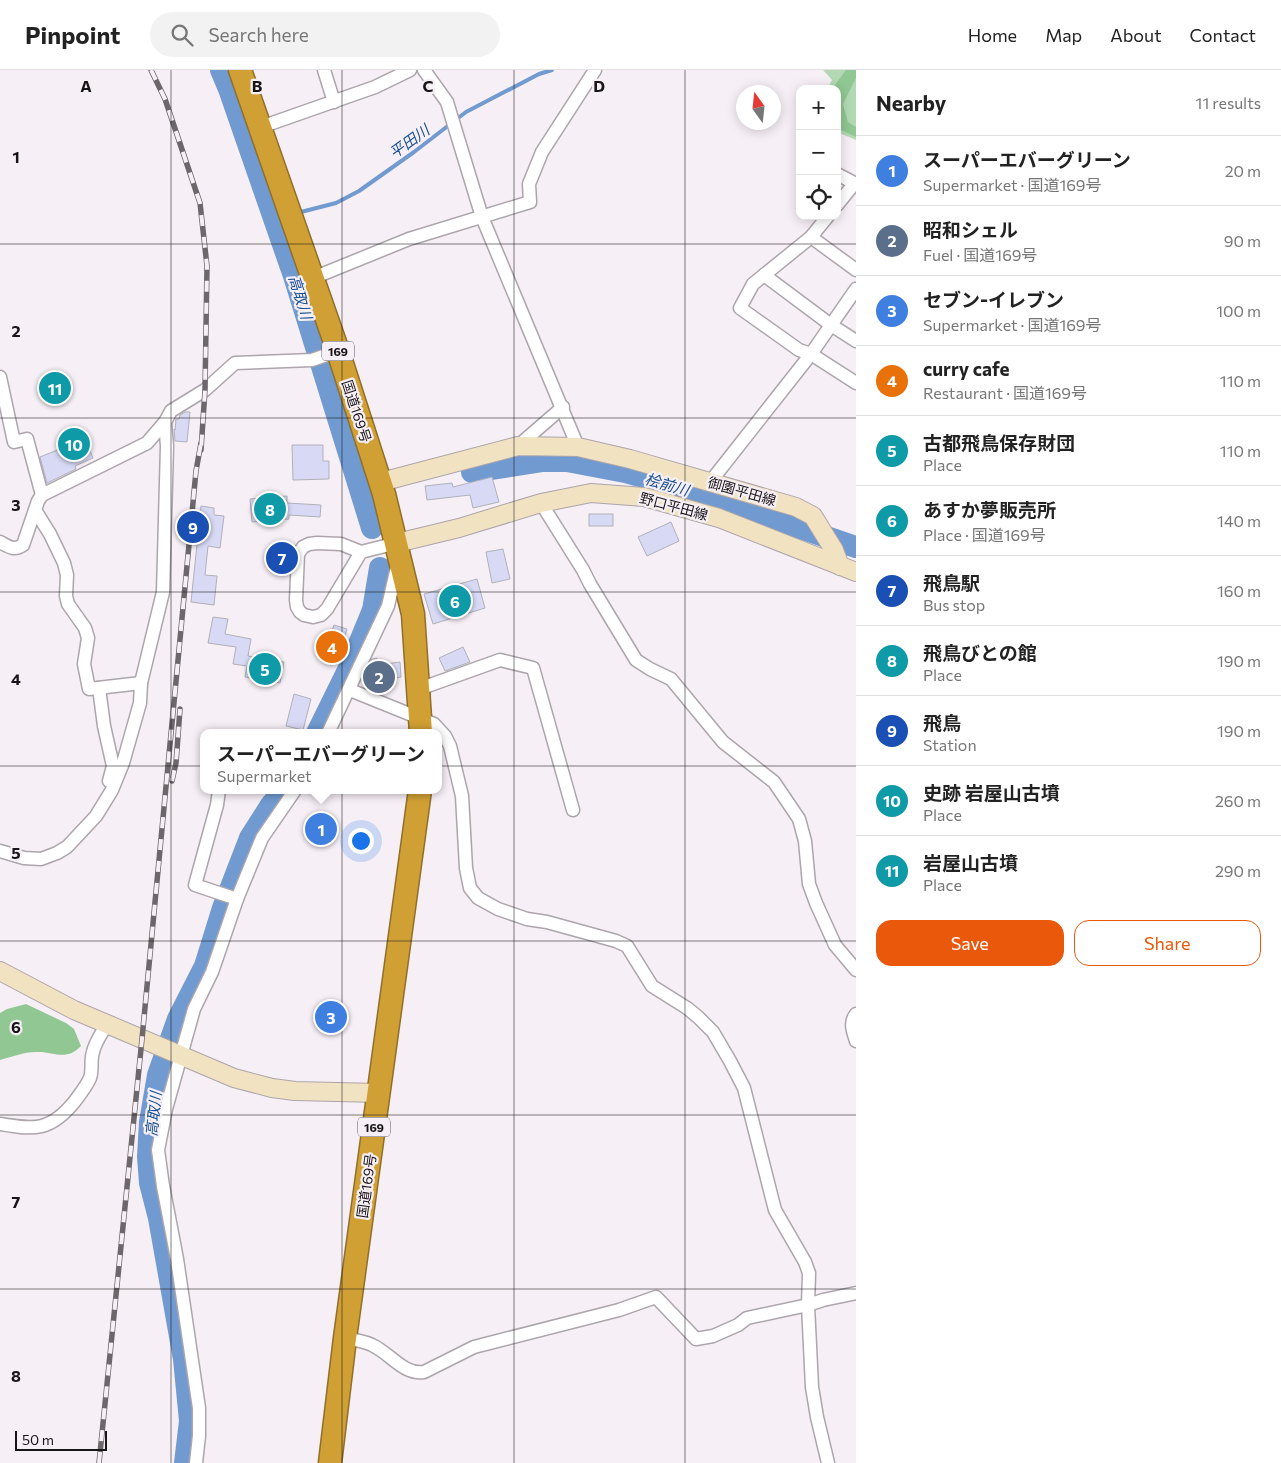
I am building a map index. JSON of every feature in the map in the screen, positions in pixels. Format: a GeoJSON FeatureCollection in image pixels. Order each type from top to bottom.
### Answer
{"type":"FeatureCollection","features":[{"type":"Feature","properties":{"kind":"highway","name":"国道169号"},"geometry":{"type":"LineString","coordinates":[[240,70],[338,351],[381,482],[398,543],[413,614],[421,725]]}},
{"type":"Feature","properties":{"kind":"highway","name":"国道169号"},"geometry":{"type":"LineString","coordinates":[[330,1463],[345,1338],[419,794]]}},
{"type":"Feature","properties":{"kind":"main road","name":"御園平田線"},"geometry":{"type":"LineString","coordinates":[[381,482],[518,446],[578,447],[630,459],[796,506],[813,516],[843,563]]}},
{"type":"Feature","properties":{"kind":"main road","name":"野口平田線"},"geometry":{"type":"LineString","coordinates":[[398,543],[459,528],[541,503],[591,493],[644,496],[718,518],[843,563]]}},
{"type":"Feature","properties":{"kind":"main road"},"geometry":{"type":"LineString","coordinates":[[0,971],[52,1000],[234,1078],[272,1088],[296,1091],[379,1093]]}},
{"type":"Feature","properties":{"kind":"street"},"geometry":{"type":"LineString","coordinates":[[324,70],[334,102]]}},
{"type":"Feature","properties":{"kind":"street"},"geometry":{"type":"LineString","coordinates":[[261,127],[375,87],[410,70]]}},
{"type":"Feature","properties":{"kind":"street"},"geometry":{"type":"LineString","coordinates":[[424,70],[447,102],[482,217],[563,407],[578,447]]}},
{"type":"Feature","properties":{"kind":"street"},"geometry":{"type":"LineString","coordinates":[[312,278],[409,239],[530,202],[529,184],[542,152],[595,70]]}},
{"type":"Feature","properties":{"kind":"street"},"geometry":{"type":"LineString","coordinates":[[839,175],[855,184],[841,200]]}},
{"type":"Feature","properties":{"kind":"street"},"geometry":{"type":"LineString","coordinates":[[825,220],[811,237],[753,284],[740,308],[799,350],[811,354],[856,383]]}},
{"type":"Feature","properties":{"kind":"street"},"geometry":{"type":"LineString","coordinates":[[811,237],[856,270]]}},
{"type":"Feature","properties":{"kind":"street"},"geometry":{"type":"LineString","coordinates":[[764,276],[831,325],[856,340]]}},
{"type":"Feature","properties":{"kind":"street"},"geometry":{"type":"LineString","coordinates":[[711,481],[811,354],[856,289]]}},
{"type":"Feature","properties":{"kind":"street"},"geometry":{"type":"LineString","coordinates":[[0,542],[13,549],[23,545],[42,495],[142,447],[152,439],[171,411],[205,390],[235,363],[312,360],[338,351]]}},
{"type":"Feature","properties":{"kind":"street"},"geometry":{"type":"LineString","coordinates":[[0,377],[14,442],[27,440],[42,495]]}},
{"type":"Feature","properties":{"kind":"street"},"geometry":{"type":"LineString","coordinates":[[518,446],[563,407]]}},
{"type":"Feature","properties":{"kind":"street"},"geometry":{"type":"LineString","coordinates":[[0,850],[24,858],[40,859],[67,847],[96,816],[112,790],[123,763],[140,703],[141,683],[163,592],[168,446],[164,422]]}},
{"type":"Feature","properties":{"kind":"street"},"geometry":{"type":"LineString","coordinates":[[541,503],[636,660],[671,679],[723,742],[774,782],[799,820],[805,841],[809,884],[816,903],[835,945],[856,970]]}},
{"type":"Feature","properties":{"kind":"street"},"geometry":{"type":"LineString","coordinates":[[35,510],[50,534],[64,563],[67,574],[66,596],[68,604],[85,628],[88,638],[84,664],[88,689],[141,683]]}},
{"type":"Feature","properties":{"kind":"street"},"geometry":{"type":"LineString","coordinates":[[330,729],[350,690],[390,600],[397,569],[398,543],[361,552],[341,544],[317,543],[309,544],[298,554],[296,600],[300,612],[304,616],[312,617],[321,615],[328,609],[361,552]]}},
{"type":"Feature","properties":{"kind":"street"},"geometry":{"type":"LineString","coordinates":[[419,689],[500,660],[533,668],[573,810]]}},
{"type":"Feature","properties":{"kind":"street"},"geometry":{"type":"LineString","coordinates":[[99,688],[104,726],[113,766],[108,785],[112,790]]}},
{"type":"Feature","properties":{"kind":"street"},"geometry":{"type":"LineString","coordinates":[[350,690],[421,725],[434,724],[440,729]]}},
{"type":"Feature","properties":{"kind":"street"},"geometry":{"type":"LineString","coordinates":[[442,732],[450,746],[462,796],[466,868],[470,888],[478,898],[498,910],[616,941],[627,946],[652,986],[698,1017],[712,1032],[730,1061],[744,1088],[775,1210],[805,1262],[809,1273],[808,1305],[812,1387],[816,1416],[828,1463]]}},
{"type":"Feature","properties":{"kind":"street"},"geometry":{"type":"LineString","coordinates":[[218,794],[195,885],[230,897]]}},
{"type":"Feature","properties":{"kind":"street"},"geometry":{"type":"LineString","coordinates":[[196,1463],[200,1436],[199,1408],[177,1259],[158,1150],[166,1109],[172,1051],[212,972],[230,897],[262,838],[292,794]]}},
{"type":"Feature","properties":{"kind":"street"},"geometry":{"type":"LineString","coordinates":[[856,1014],[852,1020],[852,1027],[856,1041]]}},
{"type":"Feature","properties":{"kind":"street"},"geometry":{"type":"LineString","coordinates":[[0,1124],[38,1128],[49,1124],[66,1112],[89,1080],[92,1072],[93,1051],[107,1024]]}},
{"type":"Feature","properties":{"kind":"street"},"geometry":{"type":"LineString","coordinates":[[345,1338],[373,1345],[406,1369],[415,1373],[424,1372],[474,1347],[619,1310],[656,1297],[696,1339],[713,1336],[738,1325],[747,1318],[856,1293]]}},
{"type":"Feature","properties":{"kind":"green space"},"geometry":{"type":"Polygon","coordinates":[[[823,70],[856,70],[856,140],[841,134],[841,85],[829,85],[832,80],[823,70]]]}},
{"type":"Feature","properties":{"kind":"green space"},"geometry":{"type":"Polygon","coordinates":[[[846,70],[856,70],[856,78],[843,104],[848,122],[856,127],[856,137],[841,130],[841,85],[835,85],[846,70]]]}},
{"type":"Feature","properties":{"kind":"green space"},"geometry":{"type":"Polygon","coordinates":[[[26,1004],[66,1023],[74,1029],[81,1046],[70,1054],[65,1055],[31,1052],[0,1060],[0,1013],[26,1004]]]}},
{"type":"Feature","properties":{"kind":"building"},"geometry":{"type":"Polygon","coordinates":[[[190,412],[187,442],[175,441],[174,429],[176,419],[179,419],[180,415],[190,412]]]}},
{"type":"Feature","properties":{"kind":"building"},"geometry":{"type":"Polygon","coordinates":[[[86,441],[93,458],[75,466],[76,469],[47,483],[40,457],[86,441]]]}},
{"type":"Feature","properties":{"kind":"building"},"geometry":{"type":"Polygon","coordinates":[[[292,445],[323,445],[323,461],[329,461],[329,479],[293,480],[292,445]]]}},
{"type":"Feature","properties":{"kind":"building"},"geometry":{"type":"Polygon","coordinates":[[[492,477],[499,502],[473,508],[470,495],[427,500],[425,486],[452,483],[453,487],[492,477]]]}},
{"type":"Feature","properties":{"kind":"building"},"geometry":{"type":"Polygon","coordinates":[[[287,496],[287,503],[321,505],[320,517],[289,515],[289,519],[252,522],[250,499],[287,496]]]}},
{"type":"Feature","properties":{"kind":"building"},"geometry":{"type":"Polygon","coordinates":[[[201,506],[214,508],[214,515],[224,516],[220,548],[208,546],[205,575],[217,576],[214,605],[191,602],[201,506]]]}},
{"type":"Feature","properties":{"kind":"building"},"geometry":{"type":"Polygon","coordinates":[[[589,514],[613,514],[613,526],[589,526],[589,514]]]}},
{"type":"Feature","properties":{"kind":"building"},"geometry":{"type":"Polygon","coordinates":[[[671,522],[679,541],[647,556],[638,537],[671,522]]]}},
{"type":"Feature","properties":{"kind":"building"},"geometry":{"type":"Polygon","coordinates":[[[503,549],[510,579],[492,583],[486,552],[503,549]]]}},
{"type":"Feature","properties":{"kind":"building"},"geometry":{"type":"Polygon","coordinates":[[[477,579],[485,608],[433,624],[424,594],[477,579]]]}},
{"type":"Feature","properties":{"kind":"building"},"geometry":{"type":"Polygon","coordinates":[[[213,617],[228,619],[225,634],[251,639],[248,656],[284,662],[280,683],[245,677],[247,666],[233,664],[236,647],[208,643],[213,617]]]}},
{"type":"Feature","properties":{"kind":"building"},"geometry":{"type":"Polygon","coordinates":[[[334,625],[347,629],[343,642],[341,641],[337,653],[335,652],[331,665],[321,661],[334,625]]]}},
{"type":"Feature","properties":{"kind":"building"},"geometry":{"type":"Polygon","coordinates":[[[463,647],[470,662],[445,671],[439,658],[463,647]]]}},
{"type":"Feature","properties":{"kind":"building"},"geometry":{"type":"Polygon","coordinates":[[[377,658],[378,665],[400,662],[401,677],[380,681],[382,694],[364,686],[362,680],[372,659],[377,658]]]}},
{"type":"Feature","properties":{"kind":"building"},"geometry":{"type":"Polygon","coordinates":[[[294,694],[311,699],[303,729],[286,726],[294,694]]]}},
{"type":"Feature","properties":{"kind":"waterway","name":"高取川"},"geometry":{"type":"LineString","coordinates":[[221,70],[294,276],[372,528]]}},
{"type":"Feature","properties":{"kind":"waterway","name":"平田川"},"geometry":{"type":"LineString","coordinates":[[297,213],[336,203],[359,191],[466,112],[539,74],[552,70]]}},
{"type":"Feature","properties":{"kind":"waterway","name":"平田川"},"geometry":{"type":"LineString","coordinates":[[274,219],[283,216]]}},
{"type":"Feature","properties":{"kind":"waterway","name":"桧前川"},"geometry":{"type":"LineString","coordinates":[[472,472],[543,461],[567,461],[625,472],[686,489],[856,547]]}},
{"type":"Feature","properties":{"kind":"waterway","name":"高取川"},"geometry":{"type":"LineString","coordinates":[[319,729],[350,666],[373,610],[380,568]]}},
{"type":"Feature","properties":{"kind":"waterway","name":"高取川"},"geometry":{"type":"LineString","coordinates":[[185,1463],[190,1421],[184,1359],[159,1218],[150,1183],[148,1157],[150,1122],[158,1075],[178,1019],[205,966],[223,908],[250,838],[271,805],[281,794]]}},
{"type":"Feature","properties":{"kind":"railway"},"geometry":{"type":"LineString","coordinates":[[151,70],[165,99],[200,203],[207,266],[205,390],[201,450]]}},
{"type":"Feature","properties":{"kind":"railway"},"geometry":{"type":"LineString","coordinates":[[99,1463],[142,1039],[196,471],[201,443]]}},
{"type":"Feature","properties":{"kind":"railway"},"geometry":{"type":"LineString","coordinates":[[172,781],[176,763],[180,709]]}},
{"type":"Feature","properties":{"kind":"place","name":"岩屋山古墳"},"geometry":{"type":"Point","coordinates":[55,388]}},
{"type":"Feature","properties":{"kind":"place","name":"史跡 岩屋山古墳"},"geometry":{"type":"Point","coordinates":[74,444]}},
{"type":"Feature","properties":{"kind":"place","name":"飛鳥びとの館"},"geometry":{"type":"Point","coordinates":[270,509]}},
{"type":"Feature","properties":{"kind":"place","name":"飛鳥"},"geometry":{"type":"Point","coordinates":[193,527]}},
{"type":"Feature","properties":{"kind":"place","name":"飛鳥駅"},"geometry":{"type":"Point","coordinates":[282,558]}},
{"type":"Feature","properties":{"kind":"place","name":"あすか夢販売所"},"geometry":{"type":"Point","coordinates":[455,601]}},
{"type":"Feature","properties":{"kind":"place","name":"curry cafe"},"geometry":{"type":"Point","coordinates":[332,647]}},
{"type":"Feature","properties":{"kind":"place","name":"古都飛鳥保存財団"},"geometry":{"type":"Point","coordinates":[265,669]}},
{"type":"Feature","properties":{"kind":"place","name":"昭和シェル"},"geometry":{"type":"Point","coordinates":[379,677]}},
{"type":"Feature","properties":{"kind":"place","name":"スーパーエバーグリーン"},"geometry":{"type":"Point","coordinates":[321,829]}},
{"type":"Feature","properties":{"kind":"place","name":"セブン-イレブン"},"geometry":{"type":"Point","coordinates":[331,1017]}}]}
